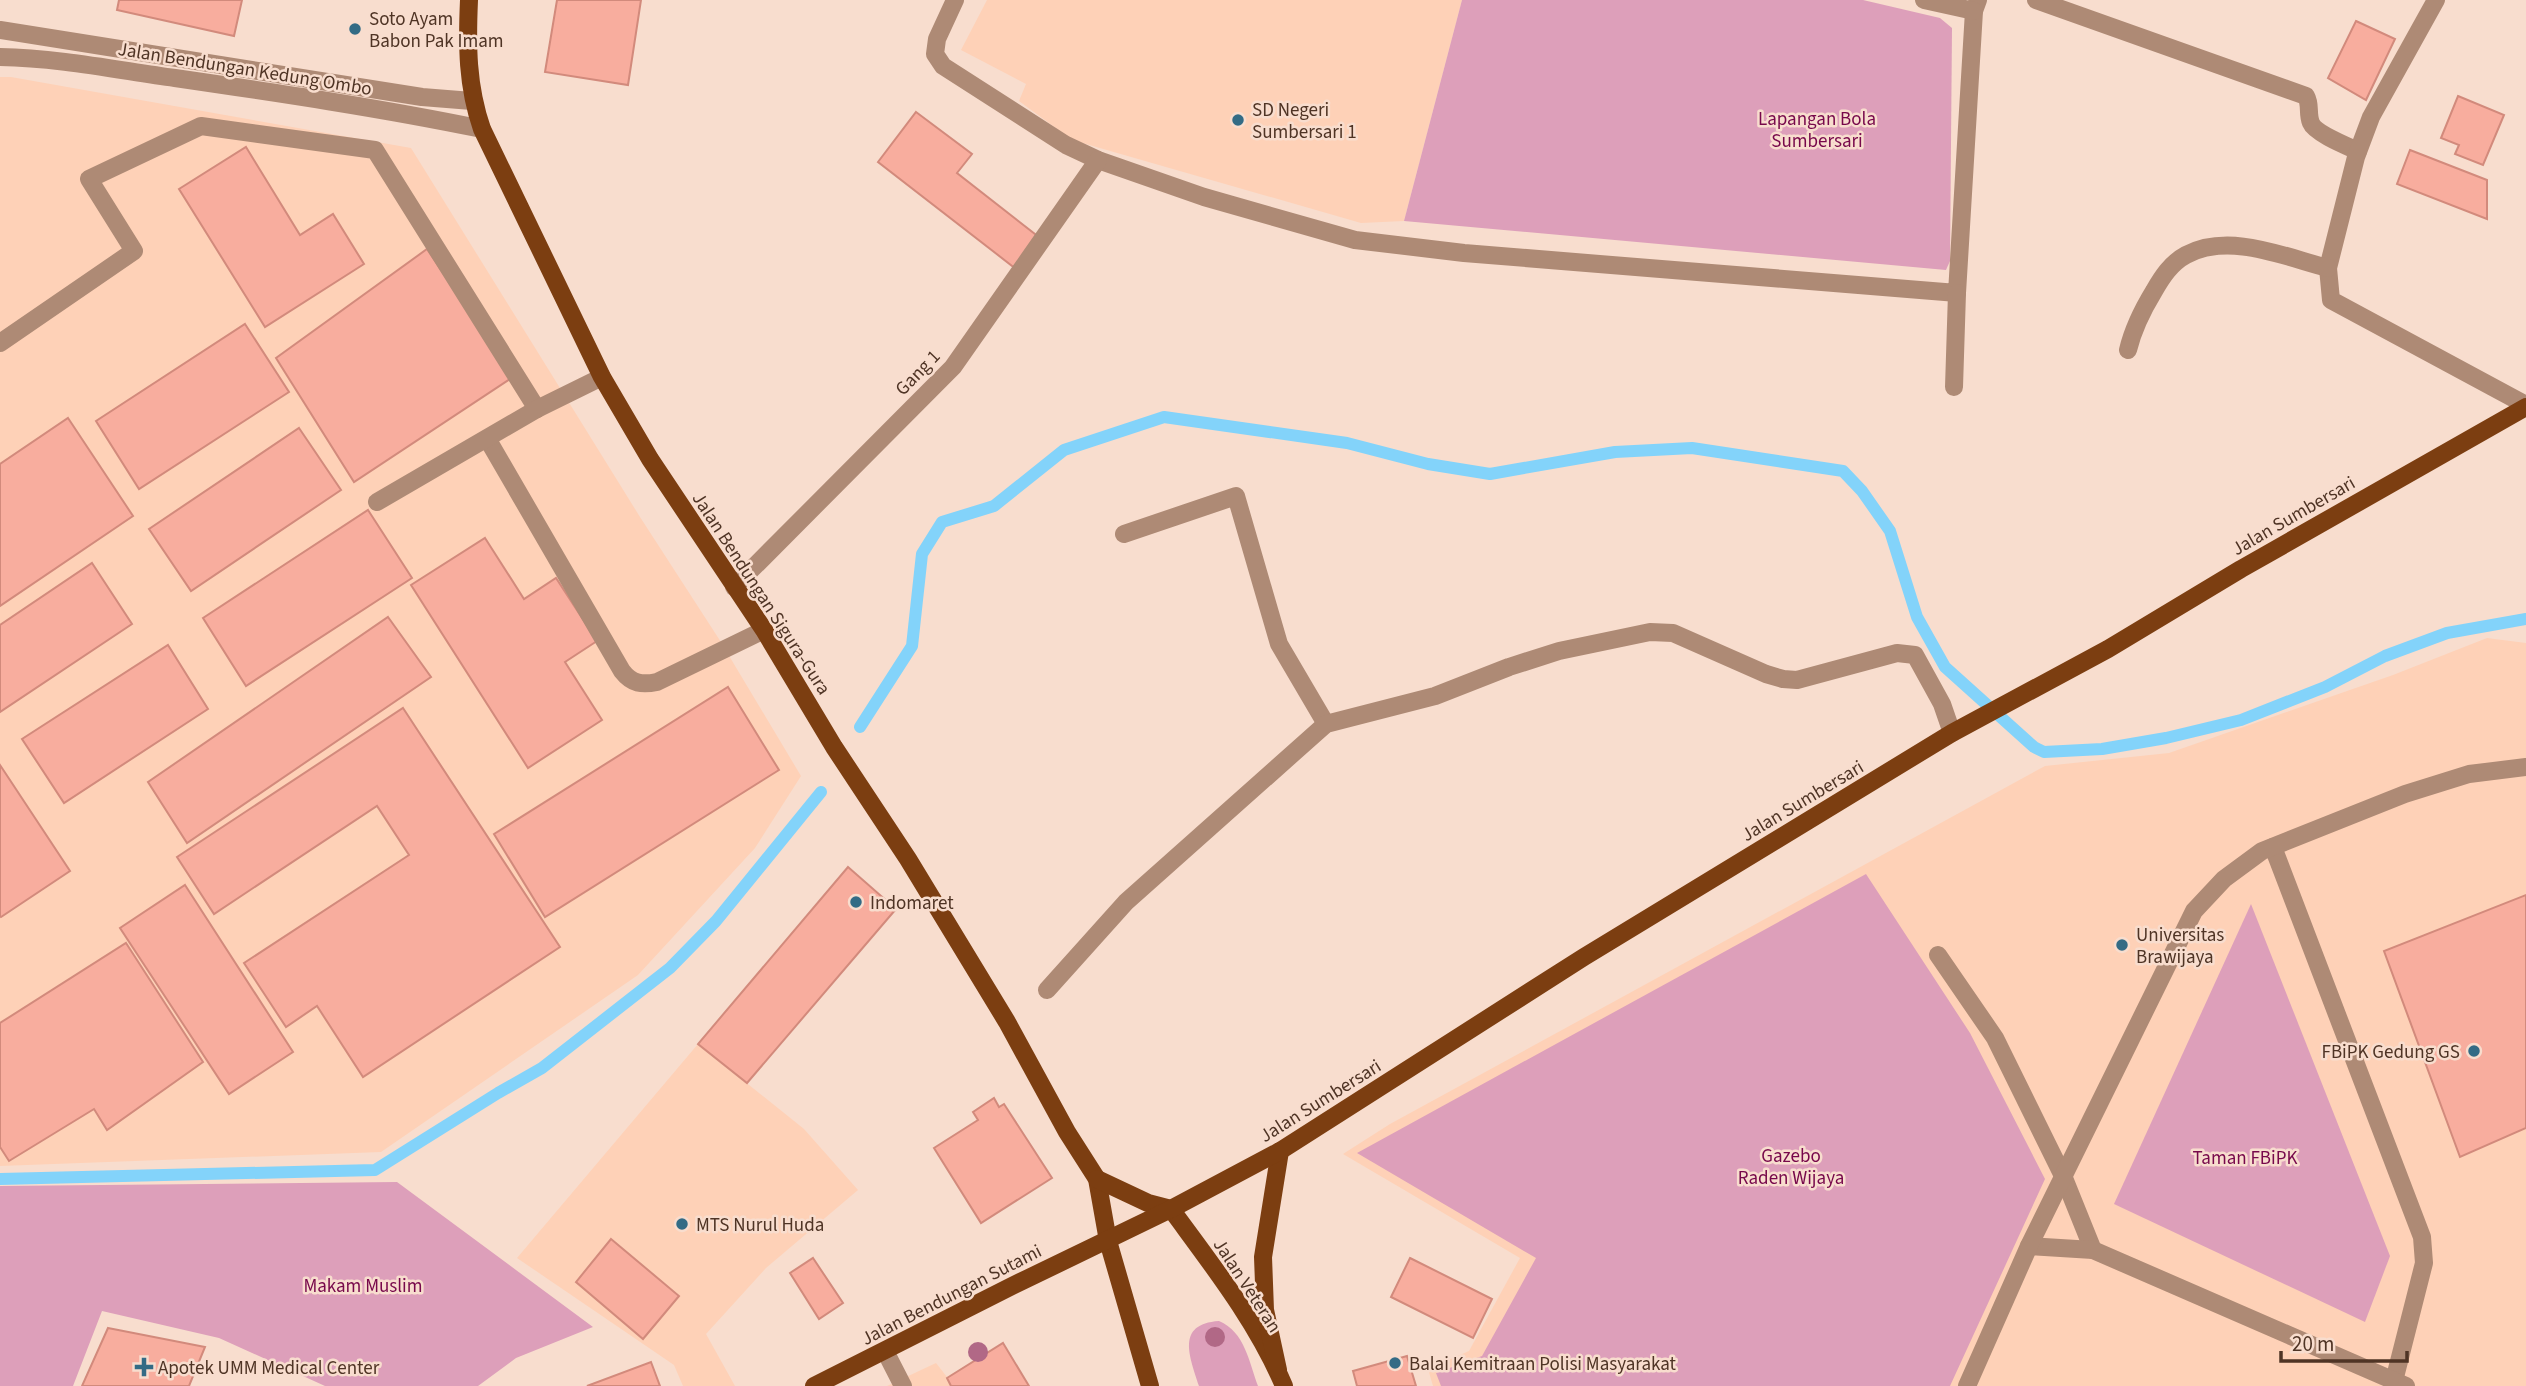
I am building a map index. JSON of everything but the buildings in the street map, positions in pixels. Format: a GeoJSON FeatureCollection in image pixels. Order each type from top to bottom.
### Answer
{"type":"FeatureCollection","features":[{"type":"Feature","properties":{"kind":"main road","name":"Jalan Bendungan Sigura-Gura"},"geometry":{"type":"LineString","coordinates":[[469,0],[467,47],[472,101],[482,129],[602,377],[650,459],[764,629],[834,747],[908,859],[1007,1022],[1067,1132],[1097,1179]]}},
{"type":"Feature","properties":{"kind":"main road","name":"Jalan Sumbersari"},"geometry":{"type":"LineString","coordinates":[[1108,1241],[1280,1152],[1584,957],[1952,733],[2108,649],[2241,569],[2526,406]]}},
{"type":"Feature","properties":{"kind":"main road"},"geometry":{"type":"LineString","coordinates":[[1280,1152],[1263,1257],[1265,1310],[1281,1378]]}},
{"type":"Feature","properties":{"kind":"main road"},"geometry":{"type":"LineString","coordinates":[[1097,1179],[1148,1203],[1171,1209]]}},
{"type":"Feature","properties":{"kind":"main road"},"geometry":{"type":"LineString","coordinates":[[1097,1179],[1108,1241],[1150,1386]]}},
{"type":"Feature","properties":{"kind":"main road","name":"Jalan Veteran"},"geometry":{"type":"LineString","coordinates":[[1171,1209],[1228,1287],[1281,1378]]}},
{"type":"Feature","properties":{"kind":"main road","name":"Jalan Bendungan Sutami"},"geometry":{"type":"LineString","coordinates":[[814,1386],[1108,1241]]}},
{"type":"Feature","properties":{"kind":"street"},"geometry":{"type":"LineString","coordinates":[[955,0],[937,39],[934,54],[943,66],[1066,145],[1098,160],[1204,197],[1354,240],[1464,253],[1957,293]]}},
{"type":"Feature","properties":{"kind":"street"},"geometry":{"type":"LineString","coordinates":[[1924,0],[1976,6],[1957,293],[1954,387]]}},
{"type":"Feature","properties":{"kind":"street"},"geometry":{"type":"LineString","coordinates":[[2036,0],[2306,96],[2309,101],[2310,121],[2315,129],[2358,151]]}},
{"type":"Feature","properties":{"kind":"street"},"geometry":{"type":"LineString","coordinates":[[2436,0],[2371,117],[2358,151],[2328,268],[2331,300],[2526,406]]}},
{"type":"Feature","properties":{"kind":"street","name":"Jalan Bendungan Kedung Ombo"},"geometry":{"type":"LineString","coordinates":[[0,30],[422,97],[472,101]]}},
{"type":"Feature","properties":{"kind":"street","name":"Jalan Bendungan Kedung Ombo"},"geometry":{"type":"LineString","coordinates":[[0,57],[50,60],[222,85],[416,115],[482,129]]}},
{"type":"Feature","properties":{"kind":"street"},"geometry":{"type":"LineString","coordinates":[[0,343],[134,251],[89,179],[201,125],[375,150],[537,409]]}},
{"type":"Feature","properties":{"kind":"street","name":"Gang 1"},"geometry":{"type":"LineString","coordinates":[[734,587],[953,367],[1098,160]]}},
{"type":"Feature","properties":{"kind":"street"},"geometry":{"type":"LineString","coordinates":[[2128,350],[2146,303],[2165,272],[2185,255],[2224,246],[2255,249],[2328,268]]}},
{"type":"Feature","properties":{"kind":"street"},"geometry":{"type":"LineString","coordinates":[[377,502],[488,440],[537,409],[602,377]]}},
{"type":"Feature","properties":{"kind":"street"},"geometry":{"type":"LineString","coordinates":[[488,440],[628,679],[639,684],[657,682],[764,629]]}},
{"type":"Feature","properties":{"kind":"street"},"geometry":{"type":"LineString","coordinates":[[1124,534],[1236,496],[1279,644],[1326,724]]}},
{"type":"Feature","properties":{"kind":"street"},"geometry":{"type":"LineString","coordinates":[[1047,990],[1126,902],[1326,724],[1435,696],[1559,651],[1650,632],[1673,633],[1783,679],[1797,680],[1897,653],[1911,653],[1915,654],[1942,704],[1952,733]]}},
{"type":"Feature","properties":{"kind":"street"},"geometry":{"type":"LineString","coordinates":[[1967,1386],[2029,1246],[2194,911],[2224,879],[2273,847],[2405,794],[2469,774],[2526,767]]}},
{"type":"Feature","properties":{"kind":"street"},"geometry":{"type":"LineString","coordinates":[[2029,1246],[2093,1250],[2400,1383],[2424,1263],[2422,1237],[2273,847]]}},
{"type":"Feature","properties":{"kind":"street"},"geometry":{"type":"LineString","coordinates":[[1938,955],[1995,1038],[2064,1178],[2093,1250]]}},
{"type":"Feature","properties":{"kind":"street"},"geometry":{"type":"LineString","coordinates":[[885,1351],[903,1386]]}},
{"type":"Feature","properties":{"kind":"shaded area","name":"SD Negeri Sumbersari 1"},"geometry":{"type":"Polygon","coordinates":[[[987,0],[1462,0],[1404,221],[1361,223],[1072,140],[1019,101],[1026,84],[961,50],[987,0]]]}},
{"type":"Feature","properties":{"kind":"shaded area"},"geometry":{"type":"Polygon","coordinates":[[[0,77],[411,148],[719,639],[801,776],[755,848],[638,975],[381,1152],[0,1166],[0,77]]]}},
{"type":"Feature","properties":{"kind":"shaded area","name":"Universitas Brawijaya"},"geometry":{"type":"Polygon","coordinates":[[[2487,638],[2526,643],[2526,1386],[1433,1386],[1428,1369],[1469,1351],[1520,1258],[1343,1154],[1390,1124],[2045,766],[2169,753],[2393,675],[2487,638]]]}},
{"type":"Feature","properties":{"kind":"shaded area","name":"MTS Nurul Huda"},"geometry":{"type":"Polygon","coordinates":[[[698,1044],[804,1129],[858,1190],[766,1268],[706,1334],[735,1386],[683,1386],[674,1365],[517,1258],[698,1044]]]}},
{"type":"Feature","properties":{"kind":"shaded area"},"geometry":{"type":"Polygon","coordinates":[[[1003,1343],[1029,1386],[887,1386],[936,1363],[947,1377],[1003,1343]]]}},
{"type":"Feature","properties":{"kind":"green space","name":"Lapangan Bola Sumbersari"},"geometry":{"type":"Polygon","coordinates":[[[1462,0],[1863,0],[1940,18],[1952,28],[1950,261],[1946,270],[1404,221],[1462,0]]]}},
{"type":"Feature","properties":{"kind":"green space","name":"Gazebo Raden Wijaya"},"geometry":{"type":"Polygon","coordinates":[[[1866,874],[1970,1033],[2045,1179],[1950,1386],[1441,1386],[1436,1373],[1482,1356],[1536,1258],[1357,1153],[1866,874]]]}},
{"type":"Feature","properties":{"kind":"green space","name":"Taman FBiPK"},"geometry":{"type":"Polygon","coordinates":[[[2251,904],[2390,1256],[2365,1322],[2114,1204],[2251,904]]]}},
{"type":"Feature","properties":{"kind":"green space","name":"Makam Muslim"},"geometry":{"type":"Polygon","coordinates":[[[397,1182],[593,1327],[516,1358],[478,1386],[325,1386],[219,1338],[102,1311],[73,1386],[0,1386],[0,1186],[397,1182]]]}},
{"type":"Feature","properties":{"kind":"green space"},"geometry":{"type":"Polygon","coordinates":[[[1219,1321],[1235,1332],[1240,1340],[1258,1386],[1199,1386],[1190,1353],[1191,1335],[1205,1323],[1219,1321]]]}},
{"type":"Feature","properties":{"kind":"waterway"},"geometry":{"type":"LineString","coordinates":[[860,727],[912,646],[922,554],[942,522],[994,506],[1064,450],[1164,417],[1347,443],[1428,464],[1490,474],[1615,452],[1692,448],[1843,471],[1862,491],[1890,531],[1917,617],[1945,667],[2034,747],[2044,752],[2102,749],[2166,738],[2241,720],[2325,687],[2385,656],[2447,633],[2526,619]]}},
{"type":"Feature","properties":{"kind":"waterway"},"geometry":{"type":"LineString","coordinates":[[0,1179],[375,1170],[542,1068],[670,968],[716,921],[821,792]]}},
{"type":"Feature","properties":{"kind":"place","name":"Soto Ayam Babon Pak Imam"},"geometry":{"type":"Point","coordinates":[355,29]}},
{"type":"Feature","properties":{"kind":"place","name":"SD Negeri Sumbersari 1"},"geometry":{"type":"Point","coordinates":[1238,120]}},
{"type":"Feature","properties":{"kind":"place","name":"Indomaret"},"geometry":{"type":"Point","coordinates":[856,902]}},
{"type":"Feature","properties":{"kind":"place","name":"Universitas Brawijaya"},"geometry":{"type":"Point","coordinates":[2122,945]}},
{"type":"Feature","properties":{"kind":"place","name":"FBiPK Gedung GS"},"geometry":{"type":"Point","coordinates":[2474,1051]}},
{"type":"Feature","properties":{"kind":"place","name":"MTS Nurul Huda"},"geometry":{"type":"Point","coordinates":[682,1224]}},
{"type":"Feature","properties":{"kind":"place","name":"Balai Kemitraan Polisi Masyarakat"},"geometry":{"type":"Point","coordinates":[1395,1363]}},
{"type":"Feature","properties":{"kind":"place","name":"Apotek UMM Medical Center"},"geometry":{"type":"Point","coordinates":[144,1367]}}]}
